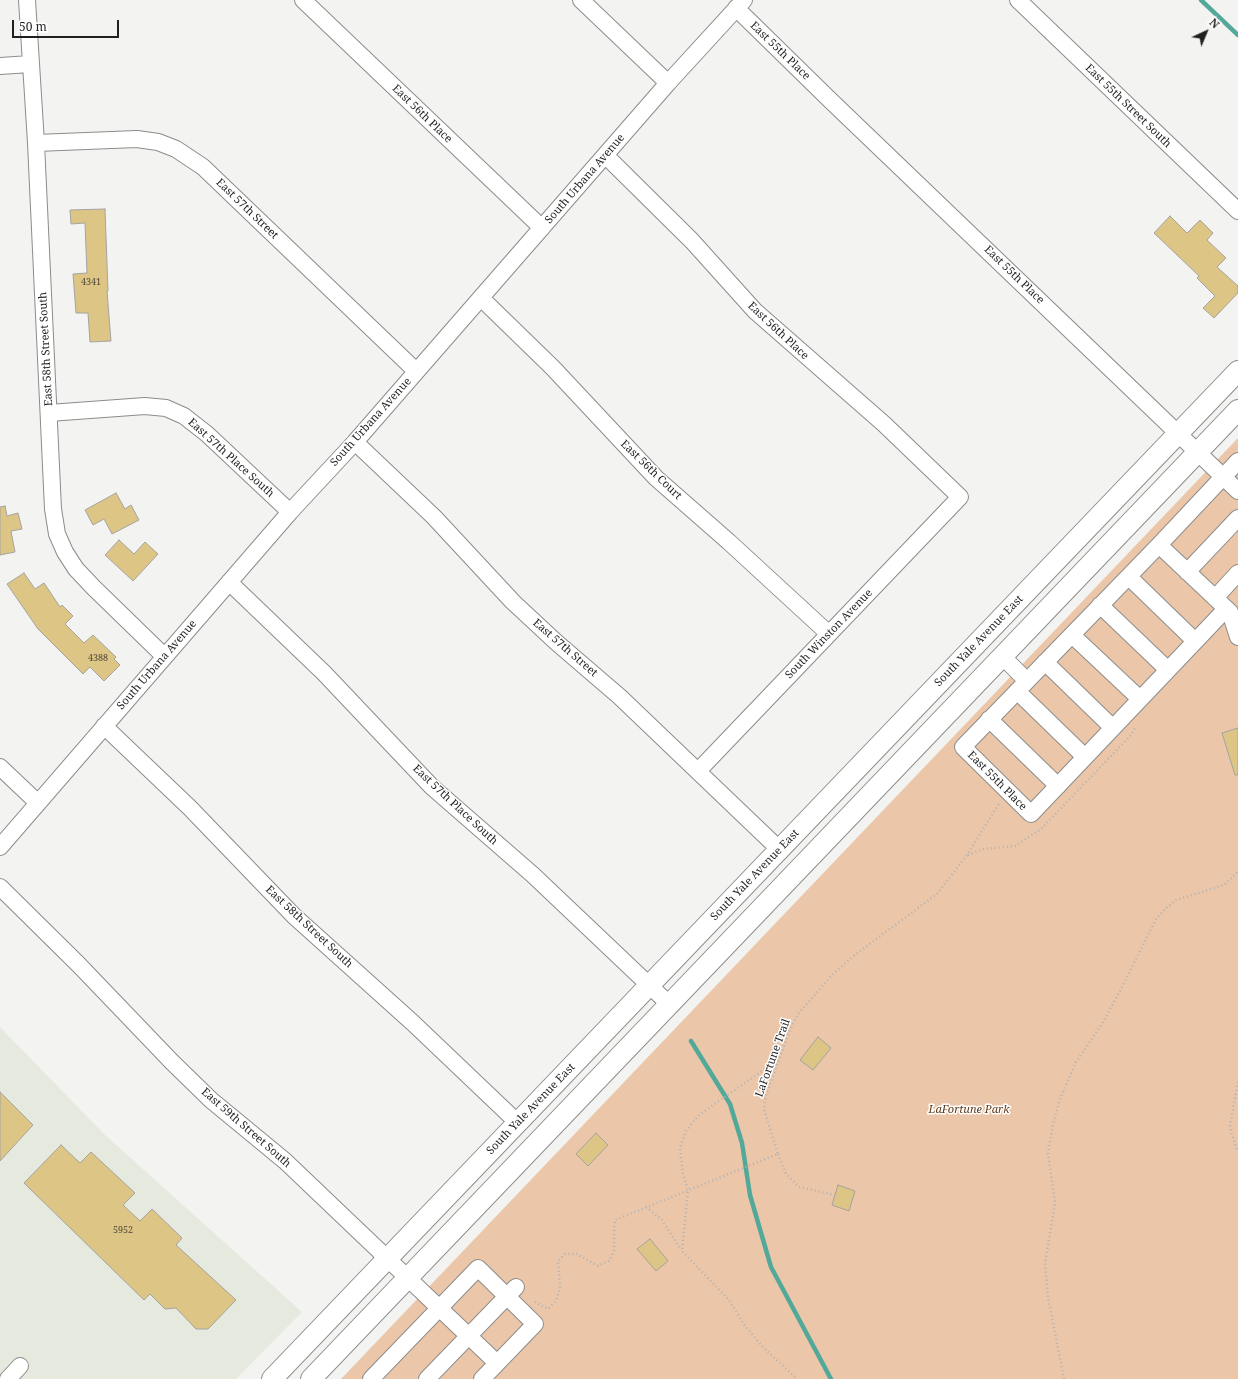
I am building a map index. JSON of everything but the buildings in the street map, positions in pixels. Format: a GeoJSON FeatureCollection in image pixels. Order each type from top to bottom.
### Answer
{"type":"FeatureCollection","features":[{"type":"Feature","properties":{"kind":"main road","name":"South Yale Avenue East"},"geometry":{"type":"LineString","coordinates":[[272,1379],[1238,371]]}},
{"type":"Feature","properties":{"kind":"main road"},"geometry":{"type":"LineString","coordinates":[[311,1379],[1238,410]]}},
{"type":"Feature","properties":{"kind":"street","name":"East 58th Street South"},"geometry":{"type":"LineString","coordinates":[[27,0],[36,143],[53,508],[57,534],[65,552],[76,569],[164,656]]}},
{"type":"Feature","properties":{"kind":"street","name":"East 56th Place"},"geometry":{"type":"LineString","coordinates":[[303,0],[542,228]]}},
{"type":"Feature","properties":{"kind":"street"},"geometry":{"type":"LineString","coordinates":[[581,0],[668,83]]}},
{"type":"Feature","properties":{"kind":"street","name":"East 55th Street South"},"geometry":{"type":"LineString","coordinates":[[1018,0],[1238,211]]}},
{"type":"Feature","properties":{"kind":"street","name":"South Urbana Avenue"},"geometry":{"type":"LineString","coordinates":[[0,847],[290,512],[355,442],[606,156],[668,83],[740,4]]}},
{"type":"Feature","properties":{"kind":"street","name":"East 55th Place"},"geometry":{"type":"LineString","coordinates":[[740,4],[836,106],[1224,477],[963,746],[1031,814],[1195,641],[1220,604],[1238,573]]}},
{"type":"Feature","properties":{"kind":"street"},"geometry":{"type":"LineString","coordinates":[[0,66],[30,64]]}},
{"type":"Feature","properties":{"kind":"street","name":"East 57th Street"},"geometry":{"type":"LineString","coordinates":[[36,143],[137,139],[158,142],[176,149],[203,167],[416,371]]}},
{"type":"Feature","properties":{"kind":"street","name":"East 56th Place"},"geometry":{"type":"LineString","coordinates":[[606,156],[692,241],[755,311],[884,424],[960,497]]}},
{"type":"Feature","properties":{"kind":"street","name":"East 56th Court"},"geometry":{"type":"LineString","coordinates":[[481,298],[553,368],[656,478],[729,542],[829,634]]}},
{"type":"Feature","properties":{"kind":"street","name":"East 57th Place South"},"geometry":{"type":"LineString","coordinates":[[49,413],[145,406],[166,408],[184,416],[207,434],[290,512]]}},
{"type":"Feature","properties":{"kind":"street","name":"East 57th Street"},"geometry":{"type":"LineString","coordinates":[[355,442],[434,517],[513,602],[556,642],[620,697],[780,850]]}},
{"type":"Feature","properties":{"kind":"street"},"geometry":{"type":"LineString","coordinates":[[1238,461],[1224,477],[1238,491]]}},
{"type":"Feature","properties":{"kind":"street","name":"South Winston Avenue"},"geometry":{"type":"LineString","coordinates":[[698,771],[960,497]]}},
{"type":"Feature","properties":{"kind":"street"},"geometry":{"type":"LineString","coordinates":[[1187,572],[1238,518]]}},
{"type":"Feature","properties":{"kind":"street"},"geometry":{"type":"LineString","coordinates":[[1159,545],[1230,612],[1238,637]]}},
{"type":"Feature","properties":{"kind":"street"},"geometry":{"type":"LineString","coordinates":[[1129,576],[1195,641]]}},
{"type":"Feature","properties":{"kind":"street","name":"East 57th Place South"},"geometry":{"type":"LineString","coordinates":[[229,582],[324,673],[432,787],[533,876],[669,1004]]}},
{"type":"Feature","properties":{"kind":"street"},"geometry":{"type":"LineString","coordinates":[[1100,605],[1168,670]]}},
{"type":"Feature","properties":{"kind":"street"},"geometry":{"type":"LineString","coordinates":[[1072,635],[1140,699]]}},
{"type":"Feature","properties":{"kind":"street"},"geometry":{"type":"LineString","coordinates":[[1002,656],[1022,686],[1085,757]]}},
{"type":"Feature","properties":{"kind":"street"},"geometry":{"type":"LineString","coordinates":[[1045,662],[1113,728]]}},
{"type":"Feature","properties":{"kind":"street"},"geometry":{"type":"LineString","coordinates":[[989,720],[1058,786]]}},
{"type":"Feature","properties":{"kind":"street","name":"East 58th Street South"},"geometry":{"type":"LineString","coordinates":[[104,726],[190,808],[294,916],[413,1023],[518,1123]]}},
{"type":"Feature","properties":{"kind":"street"},"geometry":{"type":"LineString","coordinates":[[0,767],[38,803]]}},
{"type":"Feature","properties":{"kind":"street","name":"East 59th Street South"},"geometry":{"type":"LineString","coordinates":[[0,888],[80,965],[172,1062],[211,1100],[285,1161],[498,1363]]}},
{"type":"Feature","properties":{"kind":"street"},"geometry":{"type":"LineString","coordinates":[[371,1379],[478,1268],[511,1292],[523,1312],[535,1324],[482,1379]]}},
{"type":"Feature","properties":{"kind":"street"},"geometry":{"type":"LineString","coordinates":[[427,1379],[511,1292]]}},
{"type":"Feature","properties":{"kind":"street"},"geometry":{"type":"LineString","coordinates":[[8,1379],[20,1366]]}},
{"type":"Feature","properties":{"kind":"path","name":"LaFortune Trail"},"geometry":{"type":"LineString","coordinates":[[835,1195],[799,1187],[786,1174],[764,1109],[766,1095],[790,1030],[798,1014],[834,973],[937,894],[967,855],[1000,801]]}},
{"type":"Feature","properties":{"kind":"path"},"geometry":{"type":"LineString","coordinates":[[1064,1379],[1048,1296],[1045,1263],[1055,1203],[1048,1153],[1053,1124],[1060,1099],[1076,1062],[1102,1024],[1156,919],[1176,900],[1224,884],[1236,875],[1238,870]]}},
{"type":"Feature","properties":{"kind":"path"},"geometry":{"type":"LineString","coordinates":[[682,1251],[688,1190],[680,1148],[686,1131],[698,1116],[713,1104],[779,1060]]}},
{"type":"Feature","properties":{"kind":"path"},"geometry":{"type":"LineString","coordinates":[[1238,1082],[1230,1125],[1238,1152]]}},
{"type":"Feature","properties":{"kind":"path"},"geometry":{"type":"LineString","coordinates":[[523,1312],[535,1302],[548,1309],[556,1301],[560,1288],[558,1261],[565,1254],[577,1254],[598,1266],[610,1260],[614,1251],[615,1220],[778,1154]]}},
{"type":"Feature","properties":{"kind":"path"},"geometry":{"type":"LineString","coordinates":[[646,1207],[662,1220],[682,1251],[729,1300],[743,1323],[761,1345],[797,1379]]}},
{"type":"Feature","properties":{"kind":"shaded area"},"geometry":{"type":"Polygon","coordinates":[[[0,1027],[105,1135],[302,1312],[236,1379],[0,1379],[0,1027]]]}},
{"type":"Feature","properties":{"kind":"green space","name":"LaFortune Park"},"geometry":{"type":"Polygon","coordinates":[[[1238,438],[1238,1379],[341,1379],[1238,438]]]}},
{"type":"Feature","properties":{"kind":"waterway"},"geometry":{"type":"LineString","coordinates":[[1201,0],[1238,35]]}},
{"type":"Feature","properties":{"kind":"waterway"},"geometry":{"type":"LineString","coordinates":[[691,1041],[730,1104],[742,1143],[750,1195],[771,1267],[831,1379]]}}]}
